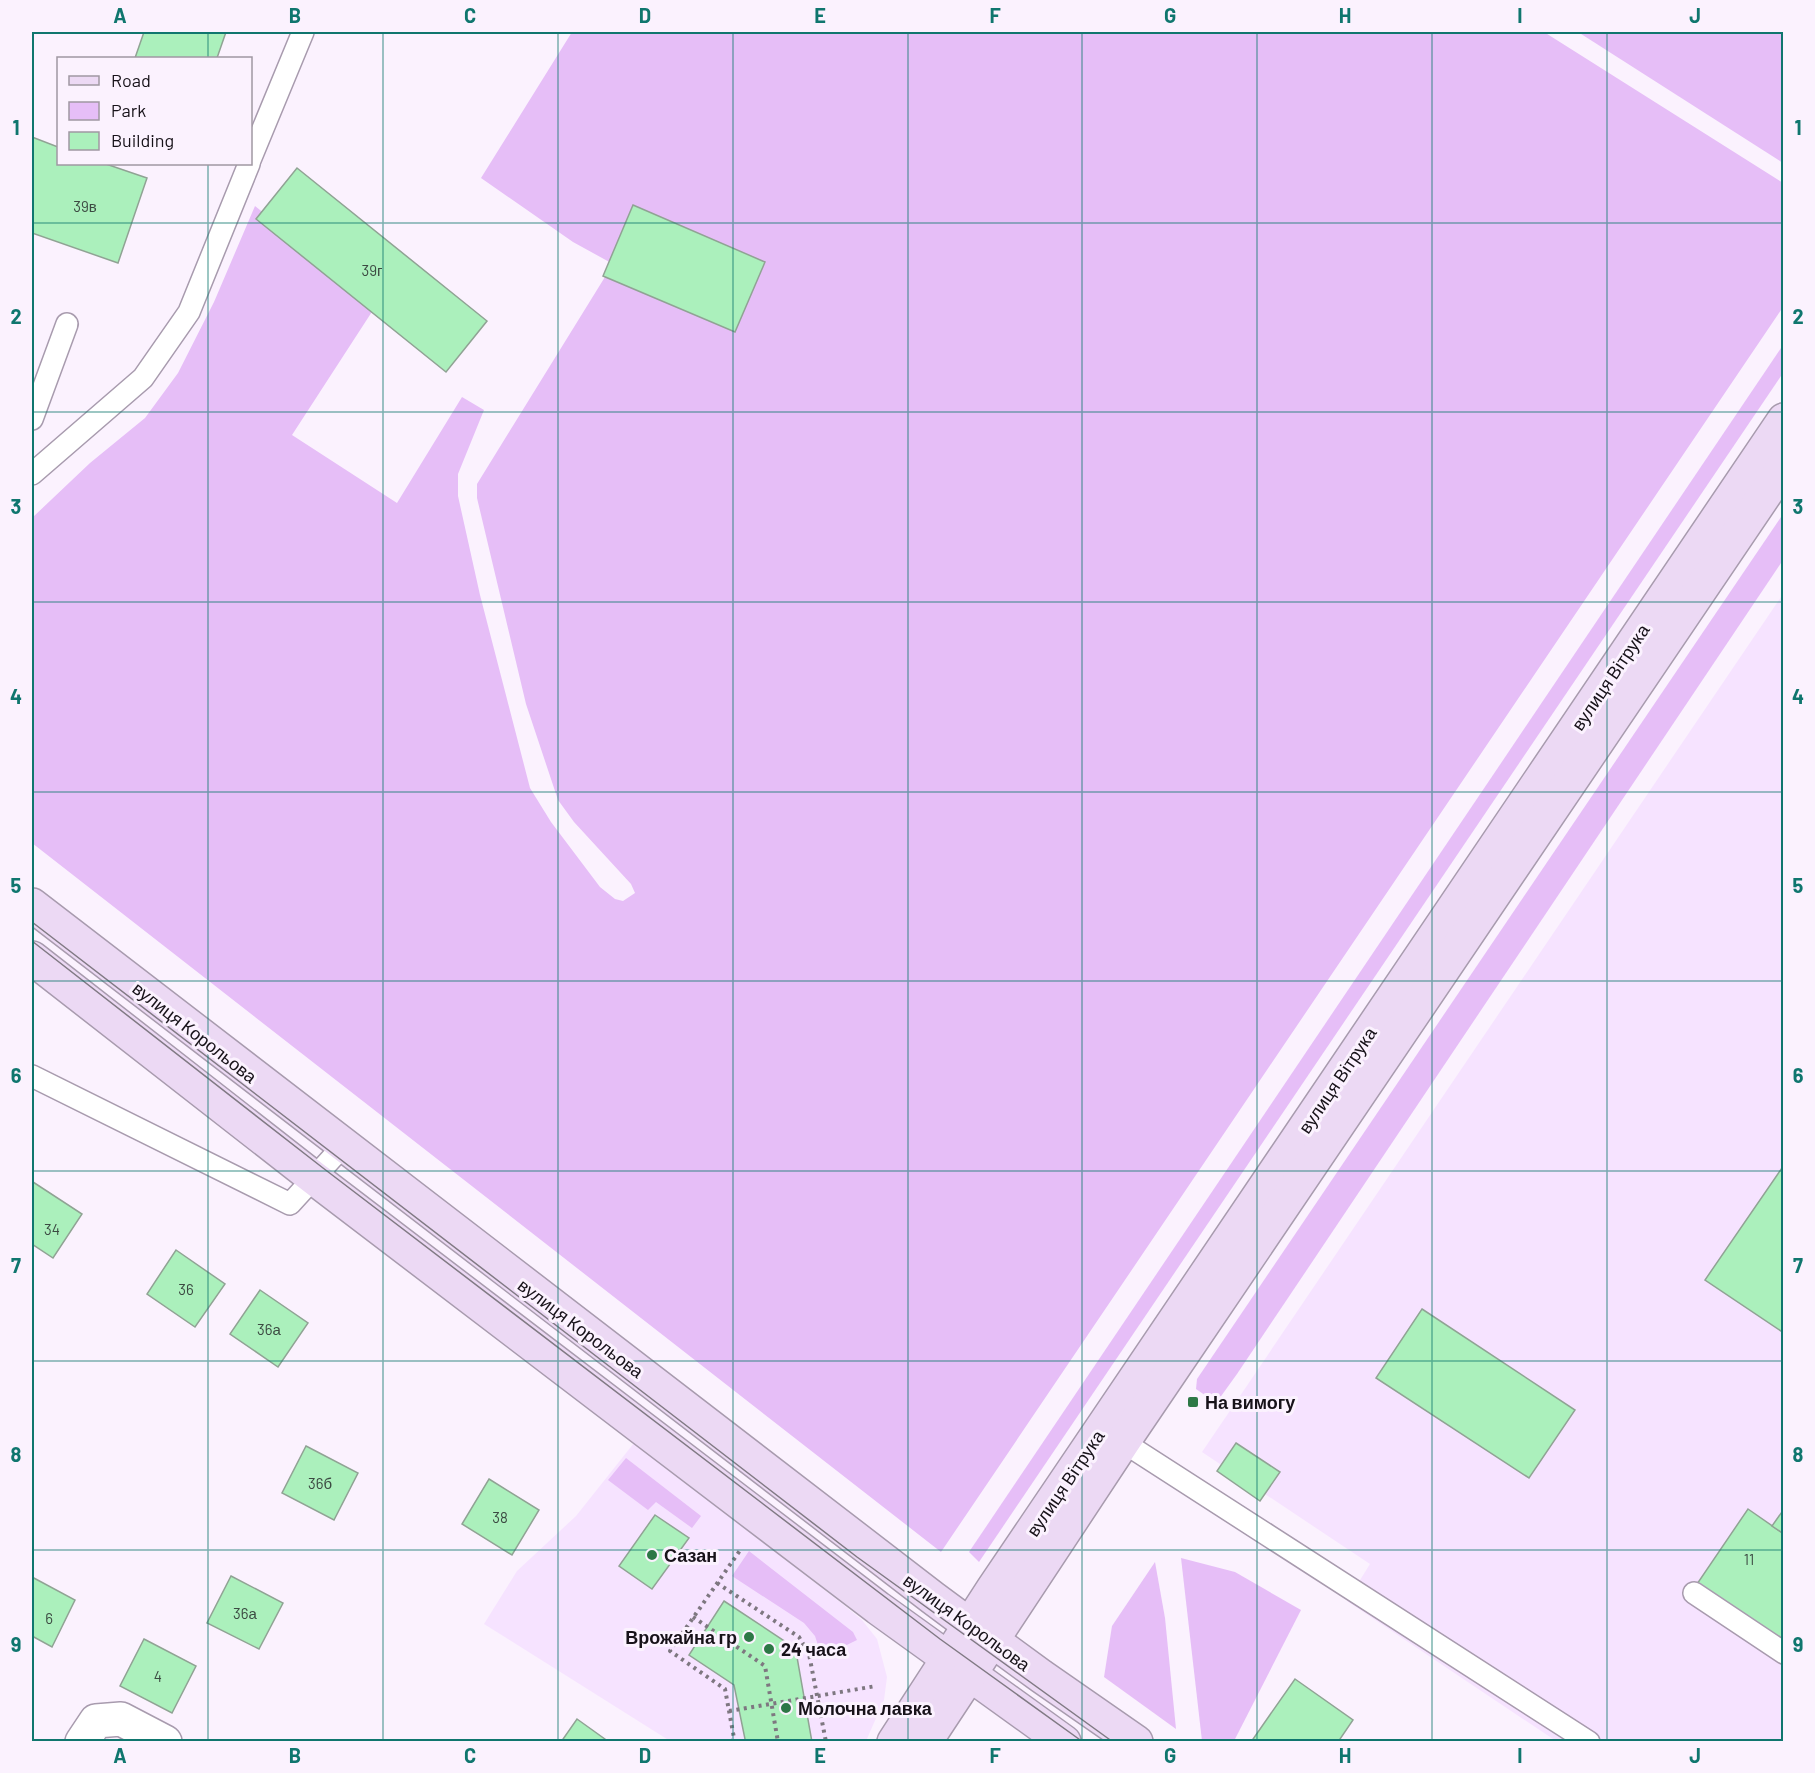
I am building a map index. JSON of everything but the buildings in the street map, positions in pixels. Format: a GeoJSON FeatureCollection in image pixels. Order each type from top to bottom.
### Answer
{"type":"FeatureCollection","features":[{"type":"Feature","properties":{"kind":"main road","name":"вулиця Вітрука"},"geometry":{"type":"LineString","coordinates":[[894,1742],[958,1668],[1784,420]]}},
{"type":"Feature","properties":{"kind":"main road","name":"вулиця Вітрука"},"geometry":{"type":"LineString","coordinates":[[982,1631],[1123,1442],[1784,466]]}},
{"type":"Feature","properties":{"kind":"main road","name":"вулиця Корольова"},"geometry":{"type":"LineString","coordinates":[[32,905],[924,1591],[1136,1742]]}},
{"type":"Feature","properties":{"kind":"main road"},"geometry":{"type":"LineString","coordinates":[[32,958],[314,1178],[958,1668],[1064,1742]]}},
{"type":"Feature","properties":{"kind":"main road","name":"вулиця Вітрука"},"geometry":{"type":"LineString","coordinates":[[926,1742],[958,1668]]}},
{"type":"Feature","properties":{"kind":"street"},"geometry":{"type":"LineString","coordinates":[[82,1742],[96,1721],[121,1719],[165,1742]]}},
{"type":"Feature","properties":{"kind":"lane"},"geometry":{"type":"LineString","coordinates":[[252,157],[303,32]]}},
{"type":"Feature","properties":{"kind":"lane"},"geometry":{"type":"LineString","coordinates":[[32,474],[143,378],[189,312],[249,165]]}},
{"type":"Feature","properties":{"kind":"lane"},"geometry":{"type":"LineString","coordinates":[[32,419],[67,324]]}},
{"type":"Feature","properties":{"kind":"lane"},"geometry":{"type":"LineString","coordinates":[[32,1076],[290,1204],[343,1146]]}},
{"type":"Feature","properties":{"kind":"lane"},"geometry":{"type":"LineString","coordinates":[[1123,1442],[1589,1742]]}},
{"type":"Feature","properties":{"kind":"lane"},"geometry":{"type":"LineString","coordinates":[[1695,1593],[1784,1653]]}},
{"type":"Feature","properties":{"kind":"path"},"geometry":{"type":"LineString","coordinates":[[731,1742],[734,1738],[725,1689],[670,1652],[742,1547]]}},
{"type":"Feature","properties":{"kind":"path"},"geometry":{"type":"LineString","coordinates":[[717,1583],[799,1637],[809,1654],[826,1742]]}},
{"type":"Feature","properties":{"kind":"path"},"geometry":{"type":"LineString","coordinates":[[693,1617],[765,1666],[778,1742]]}},
{"type":"Feature","properties":{"kind":"path"},"geometry":{"type":"LineString","coordinates":[[729,1711],[876,1686]]}},
{"type":"Feature","properties":{"kind":"shaded area"},"geometry":{"type":"Polygon","coordinates":[[[1783,594],[1783,1741],[1556,1741],[1347,1601],[1370,1564],[1202,1452],[1783,594]]]}},
{"type":"Feature","properties":{"kind":"shaded area"},"geometry":{"type":"Polygon","coordinates":[[[634,1443],[840,1602],[862,1620],[877,1639],[887,1677],[884,1700],[866,1741],[670,1741],[484,1624],[517,1571],[576,1516],[634,1443]]]}},
{"type":"Feature","properties":{"kind":"green space"},"geometry":{"type":"Polygon","coordinates":[[[572,32],[1544,32],[1783,183],[1783,307],[941,1552],[32,843],[32,518],[90,463],[145,418],[178,373],[214,302],[255,206],[377,304],[292,435],[397,503],[462,397],[484,410],[458,474],[458,496],[480,595],[530,788],[551,822],[600,887],[615,899],[623,901],[635,893],[631,884],[574,822],[558,800],[526,704],[477,498],[477,484],[613,264],[573,242],[481,178],[572,32]]]}},
{"type":"Feature","properties":{"kind":"green space"},"geometry":{"type":"Polygon","coordinates":[[[1578,32],[1783,32],[1783,163],[1578,32]]]}},
{"type":"Feature","properties":{"kind":"green space"},"geometry":{"type":"Polygon","coordinates":[[[1783,345],[1783,373],[979,1562],[969,1552],[1783,345]]]}},
{"type":"Feature","properties":{"kind":"green space"},"geometry":{"type":"Polygon","coordinates":[[[1783,514],[1783,560],[1237,1374],[1219,1399],[1212,1400],[1196,1389],[1197,1379],[1783,514]]]}},
{"type":"Feature","properties":{"kind":"green space"},"geometry":{"type":"Polygon","coordinates":[[[626,1458],[701,1516],[692,1528],[656,1502],[648,1510],[608,1480],[626,1458]]]}},
{"type":"Feature","properties":{"kind":"green space"},"geometry":{"type":"Polygon","coordinates":[[[749,1551],[853,1632],[857,1640],[822,1657],[815,1636],[804,1623],[732,1576],[749,1551]]]}},
{"type":"Feature","properties":{"kind":"green space"},"geometry":{"type":"Polygon","coordinates":[[[1181,1558],[1235,1572],[1301,1610],[1234,1741],[1202,1741],[1181,1558]]]}},
{"type":"Feature","properties":{"kind":"green space"},"geometry":{"type":"Polygon","coordinates":[[[1155,1562],[1165,1618],[1176,1729],[1104,1677],[1112,1626],[1155,1562]]]}},
{"type":"Feature","properties":{"kind":"tram line"},"geometry":{"type":"LineString","coordinates":[[32,922],[857,1557],[1113,1742]]}},
{"type":"Feature","properties":{"kind":"tram line"},"geometry":{"type":"LineString","coordinates":[[32,941],[323,1168],[940,1639],[1083,1742]]}},
{"type":"Feature","properties":{"kind":"place","name":"На вимогу"},"geometry":{"type":"Point","coordinates":[1193,1402]}},
{"type":"Feature","properties":{"kind":"place","name":"Сазан"},"geometry":{"type":"Point","coordinates":[652,1555]}},
{"type":"Feature","properties":{"kind":"place","name":"Врожайна гр"},"geometry":{"type":"Point","coordinates":[749,1637]}},
{"type":"Feature","properties":{"kind":"place","name":"24 часа"},"geometry":{"type":"Point","coordinates":[769,1649]}},
{"type":"Feature","properties":{"kind":"place","name":"Молочна лавка"},"geometry":{"type":"Point","coordinates":[786,1708]}}]}
